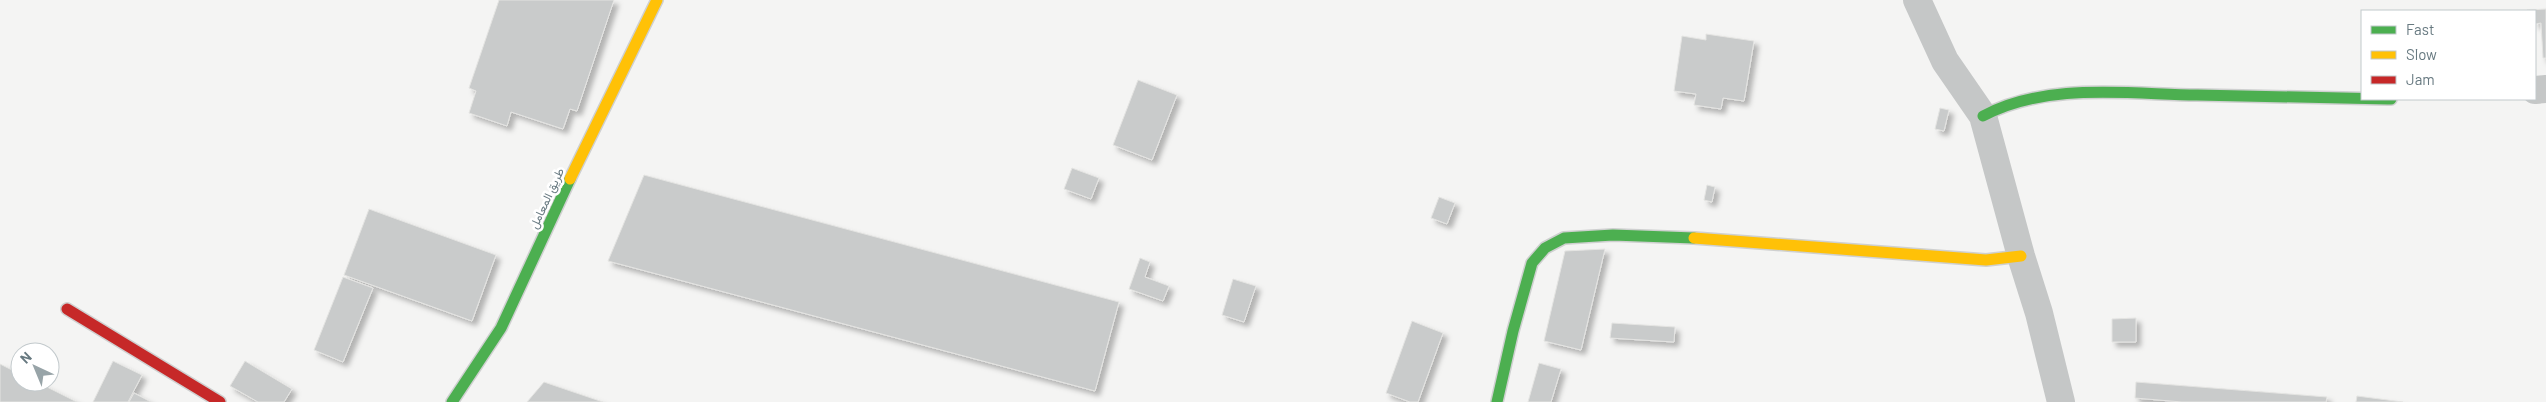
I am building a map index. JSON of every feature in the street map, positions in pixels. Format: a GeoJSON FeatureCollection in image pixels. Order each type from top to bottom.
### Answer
{"type":"FeatureCollection","features":[{"type":"Feature","properties":{"kind":"street","name":"طريق المعامل"},"geometry":{"type":"LineString","coordinates":[[452,402],[501,328],[607,99],[657,0]]}},
{"type":"Feature","properties":{"kind":"street"},"geometry":{"type":"LineString","coordinates":[[1918,0],[1945,61],[1983,116],[2021,256],[2039,313],[2061,402]]}},
{"type":"Feature","properties":{"kind":"street"},"geometry":{"type":"LineString","coordinates":[[1983,116],[2000,107],[2036,98],[2089,93],[2361,98]]}},
{"type":"Feature","properties":{"kind":"street"},"geometry":{"type":"LineString","coordinates":[[1497,402],[1513,331],[1532,263],[1545,248],[1564,238],[1613,235],[1718,239],[1986,260],[2021,256]]}},
{"type":"Feature","properties":{"kind":"street"},"geometry":{"type":"LineString","coordinates":[[67,309],[220,402]]}},
{"type":"Feature","properties":{"kind":"building"},"geometry":{"type":"Polygon","coordinates":[[[499,0],[614,0],[577,111],[570,109],[563,129],[511,112],[507,126],[469,113],[476,91],[469,88],[499,0]]]}},
{"type":"Feature","properties":{"kind":"building"},"geometry":{"type":"Polygon","coordinates":[[[2546,9],[2546,58],[2543,58],[2541,23],[2536,24],[2536,10],[2527,10],[2546,9]]]}},
{"type":"Feature","properties":{"kind":"building"},"geometry":{"type":"Polygon","coordinates":[[[1706,34],[1754,41],[1744,101],[1723,98],[1721,109],[1694,105],[1696,94],[1674,91],[1682,36],[1706,40],[1706,34]]]}},
{"type":"Feature","properties":{"kind":"building"},"geometry":{"type":"Polygon","coordinates":[[[1138,80],[1177,95],[1152,160],[1113,145],[1138,80]]]}},
{"type":"Feature","properties":{"kind":"building"},"geometry":{"type":"Polygon","coordinates":[[[1940,108],[1949,110],[1944,131],[1935,129],[1940,108]]]}},
{"type":"Feature","properties":{"kind":"building"},"geometry":{"type":"Polygon","coordinates":[[[1072,168],[1099,178],[1091,199],[1064,189],[1072,168]]]}},
{"type":"Feature","properties":{"kind":"building"},"geometry":{"type":"Polygon","coordinates":[[[644,175],[1119,302],[1095,391],[608,261],[644,175]]]}},
{"type":"Feature","properties":{"kind":"building"},"geometry":{"type":"Polygon","coordinates":[[[1707,185],[1715,187],[1712,202],[1704,200],[1707,185]]]}},
{"type":"Feature","properties":{"kind":"building"},"geometry":{"type":"Polygon","coordinates":[[[1439,197],[1455,203],[1447,224],[1431,218],[1439,197]]]}},
{"type":"Feature","properties":{"kind":"building"},"geometry":{"type":"Polygon","coordinates":[[[369,209],[496,255],[472,321],[344,275],[369,209]]]}},
{"type":"Feature","properties":{"kind":"building"},"geometry":{"type":"Polygon","coordinates":[[[1605,249],[1581,350],[1544,341],[1565,251],[1605,249]]]}},
{"type":"Feature","properties":{"kind":"building"},"geometry":{"type":"Polygon","coordinates":[[[1140,258],[1150,262],[1145,277],[1169,286],[1163,301],[1129,289],[1140,258]]]}},
{"type":"Feature","properties":{"kind":"building"},"geometry":{"type":"Polygon","coordinates":[[[343,277],[373,288],[343,362],[314,350],[343,277]]]}},
{"type":"Feature","properties":{"kind":"building"},"geometry":{"type":"Polygon","coordinates":[[[1233,279],[1256,286],[1244,322],[1222,315],[1233,279]]]}},
{"type":"Feature","properties":{"kind":"building"},"geometry":{"type":"Polygon","coordinates":[[[2136,318],[2136,342],[2112,342],[2112,319],[2136,318]]]}},
{"type":"Feature","properties":{"kind":"building"},"geometry":{"type":"Polygon","coordinates":[[[1412,321],[1443,333],[1418,402],[1410,402],[1386,393],[1412,321]]]}},
{"type":"Feature","properties":{"kind":"building"},"geometry":{"type":"Polygon","coordinates":[[[1612,323],[1675,327],[1674,342],[1610,338],[1612,323]]]}},
{"type":"Feature","properties":{"kind":"building"},"geometry":{"type":"Polygon","coordinates":[[[113,361],[142,375],[128,402],[93,402],[113,361]]]}},
{"type":"Feature","properties":{"kind":"building"},"geometry":{"type":"Polygon","coordinates":[[[245,361],[292,389],[284,402],[258,402],[230,386],[245,361]]]}},
{"type":"Feature","properties":{"kind":"building"},"geometry":{"type":"Polygon","coordinates":[[[1539,363],[1561,369],[1551,402],[1528,402],[1539,363]]]}},
{"type":"Feature","properties":{"kind":"building"},"geometry":{"type":"Polygon","coordinates":[[[0,364],[10,369],[10,392],[57,392],[77,402],[0,402],[0,364]]]}},
{"type":"Feature","properties":{"kind":"building"},"geometry":{"type":"Polygon","coordinates":[[[544,382],[603,402],[527,402],[544,382]]]}},
{"type":"Feature","properties":{"kind":"building"},"geometry":{"type":"Polygon","coordinates":[[[2136,382],[2327,397],[2326,402],[2182,402],[2135,398],[2136,382]]]}},
{"type":"Feature","properties":{"kind":"building"},"geometry":{"type":"Polygon","coordinates":[[[134,393],[151,402],[129,402],[134,393]]]}},
{"type":"Feature","properties":{"kind":"building"},"geometry":{"type":"Polygon","coordinates":[[[2357,396],[2403,402],[2356,402],[2357,396]]]}},
{"type":"Feature","properties":{"kind":"traffic: fast"},"geometry":{"type":"LineString","coordinates":[[1983,116],[2007,105],[2033,98],[2087,92],[2361,98]]}},
{"type":"Feature","properties":{"kind":"traffic: fast"},"geometry":{"type":"LineString","coordinates":[[452,402],[501,328],[570,179]]}},
{"type":"Feature","properties":{"kind":"traffic: fast"},"geometry":{"type":"LineString","coordinates":[[1497,402],[1513,331],[1532,263],[1545,248],[1564,238],[1613,235],[1694,238]]}},
{"type":"Feature","properties":{"kind":"traffic: slow"},"geometry":{"type":"LineString","coordinates":[[570,179],[657,0]]}},
{"type":"Feature","properties":{"kind":"traffic: slow"},"geometry":{"type":"LineString","coordinates":[[1694,238],[1986,260],[2021,256]]}},
{"type":"Feature","properties":{"kind":"traffic: jam"},"geometry":{"type":"LineString","coordinates":[[67,309],[220,402]]}}]}
